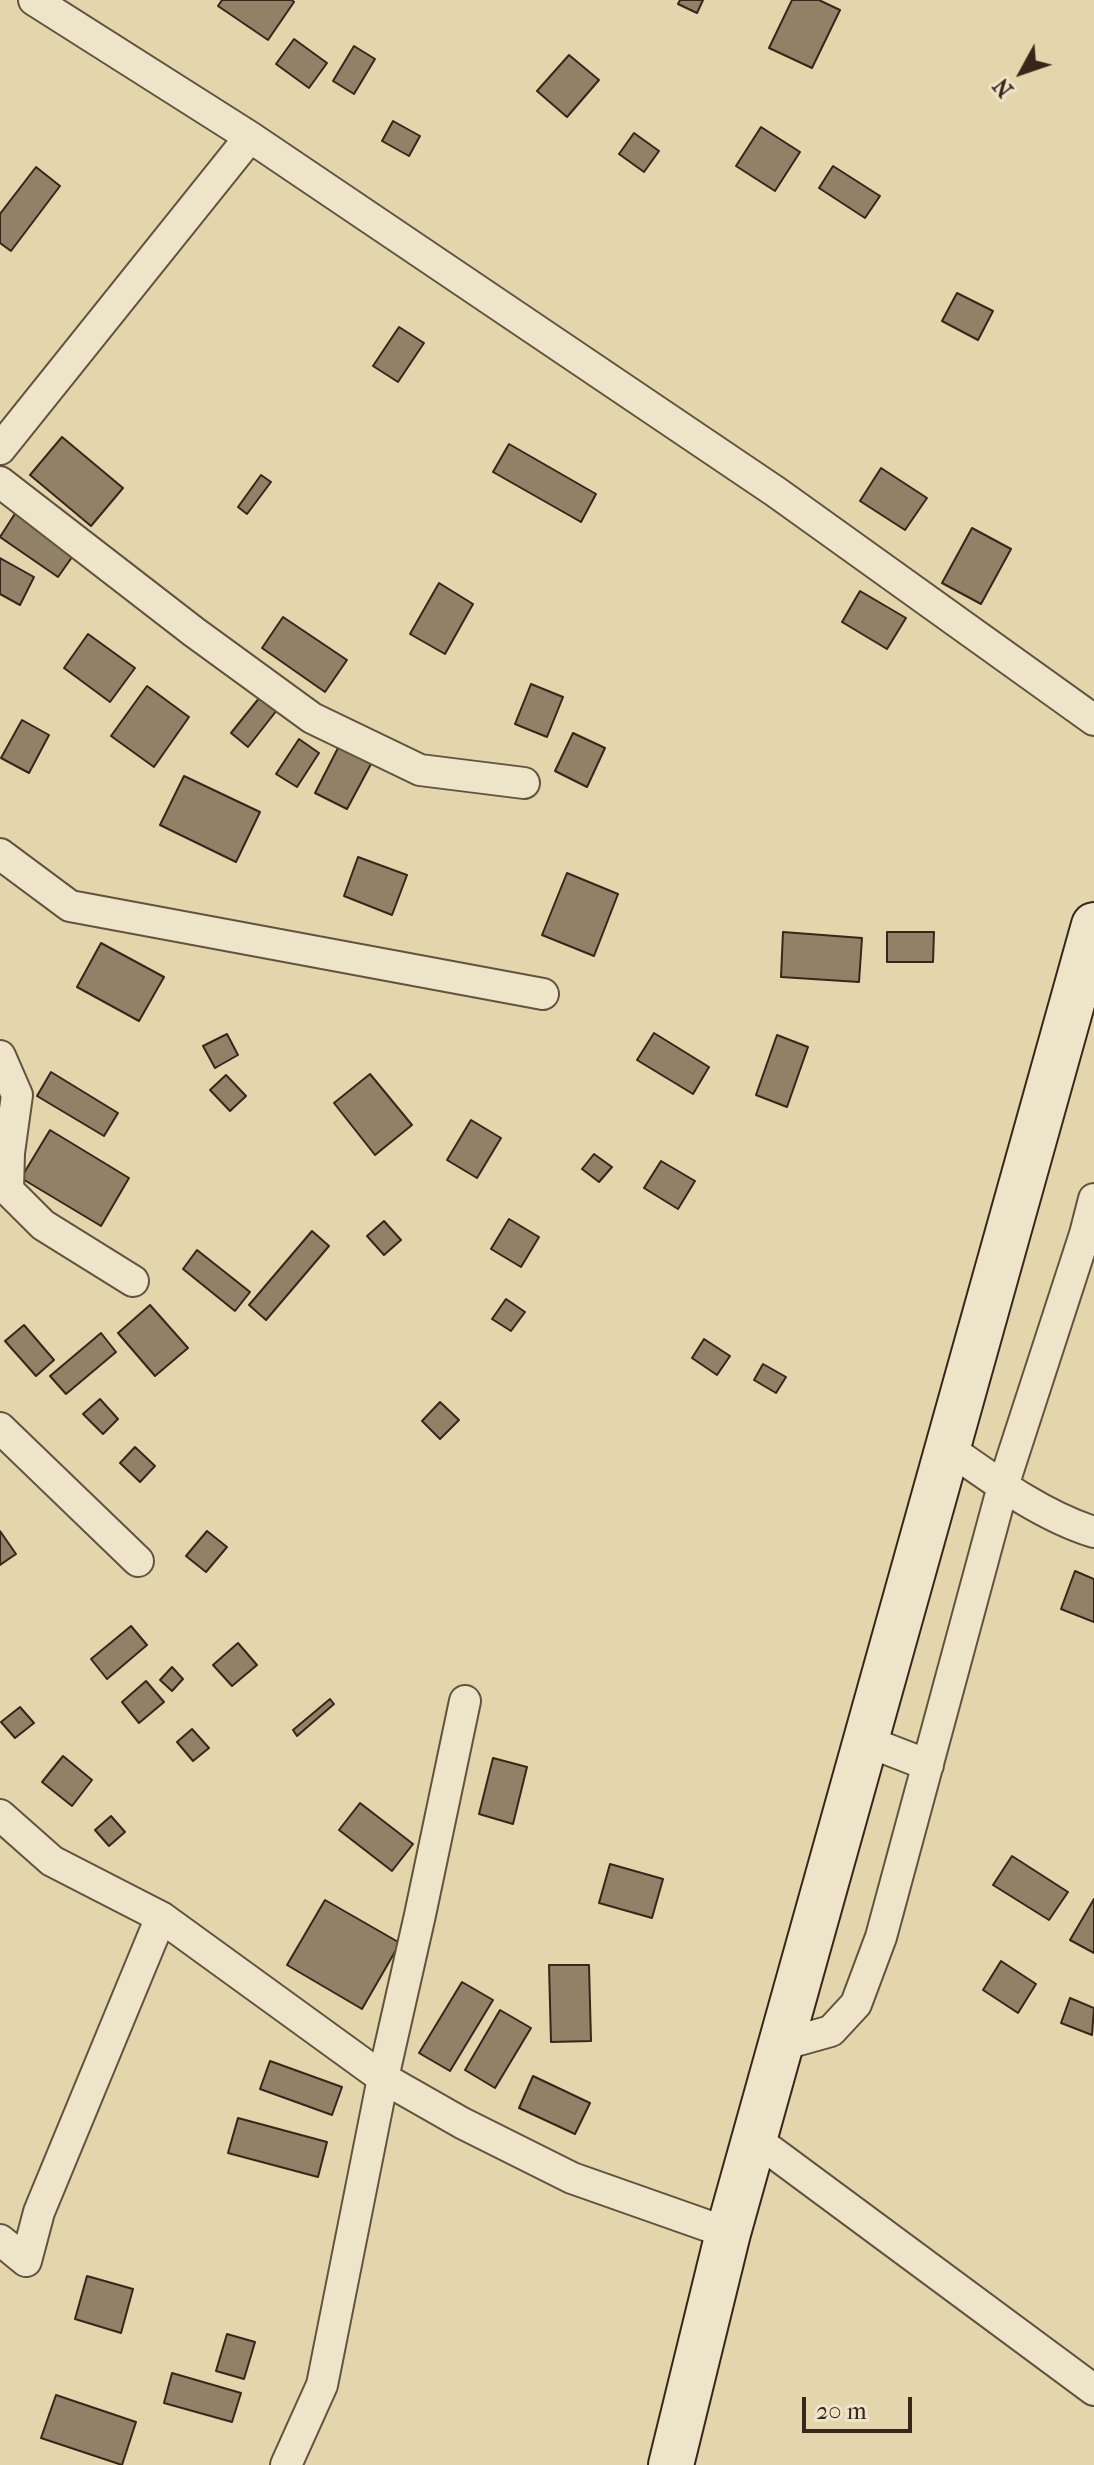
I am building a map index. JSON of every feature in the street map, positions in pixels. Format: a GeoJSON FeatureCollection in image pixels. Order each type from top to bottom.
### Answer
{"type":"FeatureCollection","features":[{"type":"Feature","properties":{"kind":"main road"},"geometry":{"type":"LineString","coordinates":[[671,2465],[728,2233],[1094,925]]}},
{"type":"Feature","properties":{"kind":"street"},"geometry":{"type":"LineString","coordinates":[[34,0],[250,137],[776,492],[1094,720]]}},
{"type":"Feature","properties":{"kind":"street"},"geometry":{"type":"LineString","coordinates":[[0,449],[250,137]]}},
{"type":"Feature","properties":{"kind":"street"},"geometry":{"type":"LineString","coordinates":[[0,482],[194,632],[312,718],[420,770],[524,783]]}},
{"type":"Feature","properties":{"kind":"street"},"geometry":{"type":"LineString","coordinates":[[0,854],[70,906],[543,994]]}},
{"type":"Feature","properties":{"kind":"street"},"geometry":{"type":"LineString","coordinates":[[0,1056],[17,1095],[9,1153],[8,1190],[43,1225],[133,1281]]}},
{"type":"Feature","properties":{"kind":"street"},"geometry":{"type":"LineString","coordinates":[[781,2045],[831,2031],[856,2004],[881,1937],[1003,1486],[1094,1199]]}},
{"type":"Feature","properties":{"kind":"street"},"geometry":{"type":"LineString","coordinates":[[2,1435],[138,1561]]}},
{"type":"Feature","properties":{"kind":"street"},"geometry":{"type":"LineString","coordinates":[[948,1448],[1003,1486],[1078,1527],[1094,1532]]}},
{"type":"Feature","properties":{"kind":"street"},"geometry":{"type":"LineString","coordinates":[[286,2465],[322,2385],[383,2078],[465,1701]]}},
{"type":"Feature","properties":{"kind":"street"},"geometry":{"type":"LineString","coordinates":[[866,1741],[928,1765]]}},
{"type":"Feature","properties":{"kind":"street"},"geometry":{"type":"LineString","coordinates":[[0,1815],[52,1861],[161,1917],[383,2078],[462,2123],[572,2178],[728,2233]]}},
{"type":"Feature","properties":{"kind":"street"},"geometry":{"type":"LineString","coordinates":[[0,2240],[26,2261],[39,2212],[161,1917]]}},
{"type":"Feature","properties":{"kind":"street"},"geometry":{"type":"LineString","coordinates":[[755,2139],[1094,2390]]}},
{"type":"Feature","properties":{"kind":"building"},"geometry":{"type":"Polygon","coordinates":[[[222,0],[294,2],[268,40],[218,6],[222,0]]]}},
{"type":"Feature","properties":{"kind":"building"},"geometry":{"type":"Polygon","coordinates":[[[680,0],[703,0],[697,13],[678,4],[680,0]]]}},
{"type":"Feature","properties":{"kind":"building"},"geometry":{"type":"Polygon","coordinates":[[[792,0],[819,0],[840,10],[812,68],[769,48],[792,0]]]}},
{"type":"Feature","properties":{"kind":"building"},"geometry":{"type":"Polygon","coordinates":[[[294,39],[327,63],[309,88],[276,64],[294,39]]]}},
{"type":"Feature","properties":{"kind":"building"},"geometry":{"type":"Polygon","coordinates":[[[354,46],[375,59],[354,94],[333,81],[354,46]]]}},
{"type":"Feature","properties":{"kind":"building"},"geometry":{"type":"Polygon","coordinates":[[[569,55],[599,80],[567,117],[537,91],[569,55]]]}},
{"type":"Feature","properties":{"kind":"building"},"geometry":{"type":"Polygon","coordinates":[[[393,121],[420,136],[409,156],[382,141],[393,121]]]}},
{"type":"Feature","properties":{"kind":"building"},"geometry":{"type":"Polygon","coordinates":[[[761,127],[800,152],[775,191],[736,166],[761,127]]]}},
{"type":"Feature","properties":{"kind":"building"},"geometry":{"type":"Polygon","coordinates":[[[634,133],[659,151],[644,172],[619,154],[634,133]]]}},
{"type":"Feature","properties":{"kind":"building"},"geometry":{"type":"Polygon","coordinates":[[[833,166],[880,196],[865,218],[819,188],[833,166]]]}},
{"type":"Feature","properties":{"kind":"building"},"geometry":{"type":"Polygon","coordinates":[[[36,167],[60,186],[11,251],[0,243],[0,214],[36,167]]]}},
{"type":"Feature","properties":{"kind":"building"},"geometry":{"type":"Polygon","coordinates":[[[957,293],[993,311],[978,340],[942,321],[957,293]]]}},
{"type":"Feature","properties":{"kind":"building"},"geometry":{"type":"Polygon","coordinates":[[[399,327],[424,343],[398,382],[373,366],[399,327]]]}},
{"type":"Feature","properties":{"kind":"building"},"geometry":{"type":"Polygon","coordinates":[[[62,437],[123,488],[91,526],[30,475],[62,437]]]}},
{"type":"Feature","properties":{"kind":"building"},"geometry":{"type":"Polygon","coordinates":[[[509,444],[596,494],[581,522],[493,472],[509,444]]]}},
{"type":"Feature","properties":{"kind":"building"},"geometry":{"type":"Polygon","coordinates":[[[881,468],[927,498],[905,530],[860,501],[881,468]]]}},
{"type":"Feature","properties":{"kind":"building"},"geometry":{"type":"Polygon","coordinates":[[[261,475],[271,482],[247,514],[238,507],[261,475]]]}},
{"type":"Feature","properties":{"kind":"building"},"geometry":{"type":"Polygon","coordinates":[[[16,512],[75,553],[58,577],[0,537],[16,512]]]}},
{"type":"Feature","properties":{"kind":"building"},"geometry":{"type":"Polygon","coordinates":[[[972,528],[1011,549],[981,604],[942,583],[972,528]]]}},
{"type":"Feature","properties":{"kind":"building"},"geometry":{"type":"Polygon","coordinates":[[[0,558],[34,577],[20,605],[0,594],[0,558]]]}},
{"type":"Feature","properties":{"kind":"building"},"geometry":{"type":"Polygon","coordinates":[[[439,583],[473,604],[445,654],[410,634],[439,583]]]}},
{"type":"Feature","properties":{"kind":"building"},"geometry":{"type":"Polygon","coordinates":[[[860,591],[906,618],[887,649],[842,622],[860,591]]]}},
{"type":"Feature","properties":{"kind":"building"},"geometry":{"type":"Polygon","coordinates":[[[283,617],[347,660],[325,692],[262,648],[283,617]]]}},
{"type":"Feature","properties":{"kind":"building"},"geometry":{"type":"Polygon","coordinates":[[[88,634],[135,668],[110,702],[64,668],[88,634]]]}},
{"type":"Feature","properties":{"kind":"building"},"geometry":{"type":"Polygon","coordinates":[[[531,684],[563,697],[547,737],[515,724],[531,684]]]}},
{"type":"Feature","properties":{"kind":"building"},"geometry":{"type":"Polygon","coordinates":[[[147,686],[189,717],[154,767],[111,736],[147,686]]]}},
{"type":"Feature","properties":{"kind":"building"},"geometry":{"type":"Polygon","coordinates":[[[260,697],[277,710],[248,747],[231,733],[260,697]]]}},
{"type":"Feature","properties":{"kind":"building"},"geometry":{"type":"Polygon","coordinates":[[[22,720],[49,735],[29,773],[1,758],[22,720]]]}},
{"type":"Feature","properties":{"kind":"building"},"geometry":{"type":"Polygon","coordinates":[[[573,733],[605,748],[587,787],[555,771],[573,733]]]}},
{"type":"Feature","properties":{"kind":"building"},"geometry":{"type":"Polygon","coordinates":[[[299,739],[319,753],[297,787],[276,774],[299,739]]]}},
{"type":"Feature","properties":{"kind":"building"},"geometry":{"type":"Polygon","coordinates":[[[339,746],[371,764],[347,809],[315,793],[339,746]]]}},
{"type":"Feature","properties":{"kind":"building"},"geometry":{"type":"Polygon","coordinates":[[[184,776],[260,812],[236,862],[160,825],[184,776]]]}},
{"type":"Feature","properties":{"kind":"building"},"geometry":{"type":"Polygon","coordinates":[[[358,857],[407,875],[392,915],[344,896],[358,857]]]}},
{"type":"Feature","properties":{"kind":"building"},"geometry":{"type":"Polygon","coordinates":[[[567,873],[618,894],[594,956],[542,935],[567,873]]]}},
{"type":"Feature","properties":{"kind":"building"},"geometry":{"type":"Polygon","coordinates":[[[783,932],[862,938],[859,982],[781,977],[783,932]]]}},
{"type":"Feature","properties":{"kind":"building"},"geometry":{"type":"Polygon","coordinates":[[[887,932],[934,932],[933,962],[887,962],[887,932]]]}},
{"type":"Feature","properties":{"kind":"building"},"geometry":{"type":"Polygon","coordinates":[[[101,943],[164,977],[139,1021],[77,987],[101,943]]]}},
{"type":"Feature","properties":{"kind":"building"},"geometry":{"type":"Polygon","coordinates":[[[654,1033],[709,1067],[693,1094],[637,1060],[654,1033]]]}},
{"type":"Feature","properties":{"kind":"building"},"geometry":{"type":"Polygon","coordinates":[[[227,1034],[238,1055],[215,1068],[203,1046],[227,1034]]]}},
{"type":"Feature","properties":{"kind":"building"},"geometry":{"type":"Polygon","coordinates":[[[777,1035],[808,1047],[787,1107],[756,1095],[777,1035]]]}},
{"type":"Feature","properties":{"kind":"building"},"geometry":{"type":"Polygon","coordinates":[[[51,1072],[118,1113],[104,1136],[37,1096],[51,1072]]]}},
{"type":"Feature","properties":{"kind":"building"},"geometry":{"type":"Polygon","coordinates":[[[370,1074],[412,1125],[375,1155],[334,1103],[370,1074]]]}},
{"type":"Feature","properties":{"kind":"building"},"geometry":{"type":"Polygon","coordinates":[[[226,1075],[246,1096],[230,1111],[210,1090],[226,1075]]]}},
{"type":"Feature","properties":{"kind":"building"},"geometry":{"type":"Polygon","coordinates":[[[471,1120],[501,1138],[477,1178],[447,1160],[471,1120]]]}},
{"type":"Feature","properties":{"kind":"building"},"geometry":{"type":"Polygon","coordinates":[[[50,1130],[129,1178],[101,1226],[21,1178],[50,1130]]]}},
{"type":"Feature","properties":{"kind":"building"},"geometry":{"type":"Polygon","coordinates":[[[594,1154],[612,1167],[599,1182],[582,1169],[594,1154]]]}},
{"type":"Feature","properties":{"kind":"building"},"geometry":{"type":"Polygon","coordinates":[[[661,1161],[695,1181],[678,1209],[644,1188],[661,1161]]]}},
{"type":"Feature","properties":{"kind":"building"},"geometry":{"type":"Polygon","coordinates":[[[509,1219],[539,1237],[521,1267],[491,1249],[509,1219]]]}},
{"type":"Feature","properties":{"kind":"building"},"geometry":{"type":"Polygon","coordinates":[[[384,1221],[401,1240],[384,1255],[367,1236],[384,1221]]]}},
{"type":"Feature","properties":{"kind":"building"},"geometry":{"type":"Polygon","coordinates":[[[312,1231],[329,1246],[266,1320],[249,1305],[312,1231]]]}},
{"type":"Feature","properties":{"kind":"building"},"geometry":{"type":"Polygon","coordinates":[[[197,1250],[250,1292],[235,1311],[183,1269],[197,1250]]]}},
{"type":"Feature","properties":{"kind":"building"},"geometry":{"type":"Polygon","coordinates":[[[506,1299],[525,1312],[511,1331],[492,1319],[506,1299]]]}},
{"type":"Feature","properties":{"kind":"building"},"geometry":{"type":"Polygon","coordinates":[[[150,1305],[188,1348],[155,1376],[118,1333],[150,1305]]]}},
{"type":"Feature","properties":{"kind":"building"},"geometry":{"type":"Polygon","coordinates":[[[24,1325],[54,1360],[36,1376],[5,1341],[24,1325]]]}},
{"type":"Feature","properties":{"kind":"building"},"geometry":{"type":"Polygon","coordinates":[[[101,1333],[116,1352],[66,1394],[50,1376],[101,1333]]]}},
{"type":"Feature","properties":{"kind":"building"},"geometry":{"type":"Polygon","coordinates":[[[704,1339],[730,1356],[717,1375],[692,1358],[704,1339]]]}},
{"type":"Feature","properties":{"kind":"building"},"geometry":{"type":"Polygon","coordinates":[[[763,1364],[786,1377],[776,1393],[754,1380],[763,1364]]]}},
{"type":"Feature","properties":{"kind":"building"},"geometry":{"type":"Polygon","coordinates":[[[100,1399],[118,1419],[103,1434],[83,1414],[100,1399]]]}},
{"type":"Feature","properties":{"kind":"building"},"geometry":{"type":"Polygon","coordinates":[[[440,1402],[459,1420],[440,1439],[422,1421],[440,1402]]]}},
{"type":"Feature","properties":{"kind":"building"},"geometry":{"type":"Polygon","coordinates":[[[135,1447],[155,1466],[140,1482],[120,1463],[135,1447]]]}},
{"type":"Feature","properties":{"kind":"building"},"geometry":{"type":"Polygon","coordinates":[[[0,1531],[16,1554],[0,1565],[0,1531]]]}},
{"type":"Feature","properties":{"kind":"building"},"geometry":{"type":"Polygon","coordinates":[[[207,1531],[227,1547],[206,1572],[186,1556],[207,1531]]]}},
{"type":"Feature","properties":{"kind":"building"},"geometry":{"type":"Polygon","coordinates":[[[1075,1571],[1094,1579],[1094,1622],[1061,1609],[1075,1571]]]}},
{"type":"Feature","properties":{"kind":"building"},"geometry":{"type":"Polygon","coordinates":[[[131,1626],[147,1645],[107,1679],[91,1659],[131,1626]]]}},
{"type":"Feature","properties":{"kind":"building"},"geometry":{"type":"Polygon","coordinates":[[[238,1643],[257,1665],[232,1686],[213,1665],[238,1643]]]}},
{"type":"Feature","properties":{"kind":"building"},"geometry":{"type":"Polygon","coordinates":[[[172,1667],[183,1679],[172,1691],[160,1680],[172,1667]]]}},
{"type":"Feature","properties":{"kind":"building"},"geometry":{"type":"Polygon","coordinates":[[[146,1681],[164,1702],[139,1723],[122,1702],[146,1681]]]}},
{"type":"Feature","properties":{"kind":"building"},"geometry":{"type":"Polygon","coordinates":[[[330,1699],[334,1704],[297,1736],[293,1730],[330,1699]]]}},
{"type":"Feature","properties":{"kind":"building"},"geometry":{"type":"Polygon","coordinates":[[[20,1707],[34,1723],[15,1738],[1,1722],[20,1707]]]}},
{"type":"Feature","properties":{"kind":"building"},"geometry":{"type":"Polygon","coordinates":[[[192,1729],[209,1748],[193,1761],[177,1742],[192,1729]]]}},
{"type":"Feature","properties":{"kind":"building"},"geometry":{"type":"Polygon","coordinates":[[[63,1756],[92,1780],[72,1806],[42,1782],[63,1756]]]}},
{"type":"Feature","properties":{"kind":"building"},"geometry":{"type":"Polygon","coordinates":[[[493,1758],[527,1767],[513,1824],[479,1814],[493,1758]]]}},
{"type":"Feature","properties":{"kind":"building"},"geometry":{"type":"Polygon","coordinates":[[[360,1803],[413,1844],[392,1871],[339,1830],[360,1803]]]}},
{"type":"Feature","properties":{"kind":"building"},"geometry":{"type":"Polygon","coordinates":[[[111,1816],[125,1832],[109,1846],[95,1830],[111,1816]]]}},
{"type":"Feature","properties":{"kind":"building"},"geometry":{"type":"Polygon","coordinates":[[[1012,1856],[1068,1892],[1049,1920],[993,1885],[1012,1856]]]}},
{"type":"Feature","properties":{"kind":"building"},"geometry":{"type":"Polygon","coordinates":[[[610,1864],[663,1879],[652,1918],[599,1903],[610,1864]]]}},
{"type":"Feature","properties":{"kind":"building"},"geometry":{"type":"Polygon","coordinates":[[[1094,1899],[1094,1953],[1070,1940],[1094,1899]]]}},
{"type":"Feature","properties":{"kind":"building"},"geometry":{"type":"Polygon","coordinates":[[[325,1900],[400,1943],[362,2009],[287,1965],[325,1900]]]}},
{"type":"Feature","properties":{"kind":"building"},"geometry":{"type":"Polygon","coordinates":[[[1001,1961],[1036,1984],[1018,2013],[983,1990],[1001,1961]]]}},
{"type":"Feature","properties":{"kind":"building"},"geometry":{"type":"Polygon","coordinates":[[[549,1965],[589,1965],[591,2041],[551,2042],[549,1965]]]}},
{"type":"Feature","properties":{"kind":"building"},"geometry":{"type":"Polygon","coordinates":[[[462,1982],[493,2000],[450,2071],[419,2053],[462,1982]]]}},
{"type":"Feature","properties":{"kind":"building"},"geometry":{"type":"Polygon","coordinates":[[[1070,1998],[1094,2008],[1092,2035],[1061,2023],[1070,1998]]]}},
{"type":"Feature","properties":{"kind":"building"},"geometry":{"type":"Polygon","coordinates":[[[500,2010],[531,2028],[495,2088],[465,2070],[500,2010]]]}},
{"type":"Feature","properties":{"kind":"building"},"geometry":{"type":"Polygon","coordinates":[[[270,2061],[342,2087],[332,2115],[260,2089],[270,2061]]]}},
{"type":"Feature","properties":{"kind":"building"},"geometry":{"type":"Polygon","coordinates":[[[533,2076],[590,2103],[575,2134],[519,2108],[533,2076]]]}},
{"type":"Feature","properties":{"kind":"building"},"geometry":{"type":"Polygon","coordinates":[[[238,2118],[327,2142],[318,2177],[228,2153],[238,2118]]]}},
{"type":"Feature","properties":{"kind":"building"},"geometry":{"type":"Polygon","coordinates":[[[87,2276],[133,2289],[121,2333],[75,2319],[87,2276]]]}},
{"type":"Feature","properties":{"kind":"building"},"geometry":{"type":"Polygon","coordinates":[[[227,2334],[255,2342],[244,2379],[216,2371],[227,2334]]]}},
{"type":"Feature","properties":{"kind":"building"},"geometry":{"type":"Polygon","coordinates":[[[172,2373],[241,2393],[232,2422],[164,2403],[172,2373]]]}},
{"type":"Feature","properties":{"kind":"building"},"geometry":{"type":"Polygon","coordinates":[[[56,2395],[136,2422],[122,2465],[41,2438],[56,2395]]]}}]}
